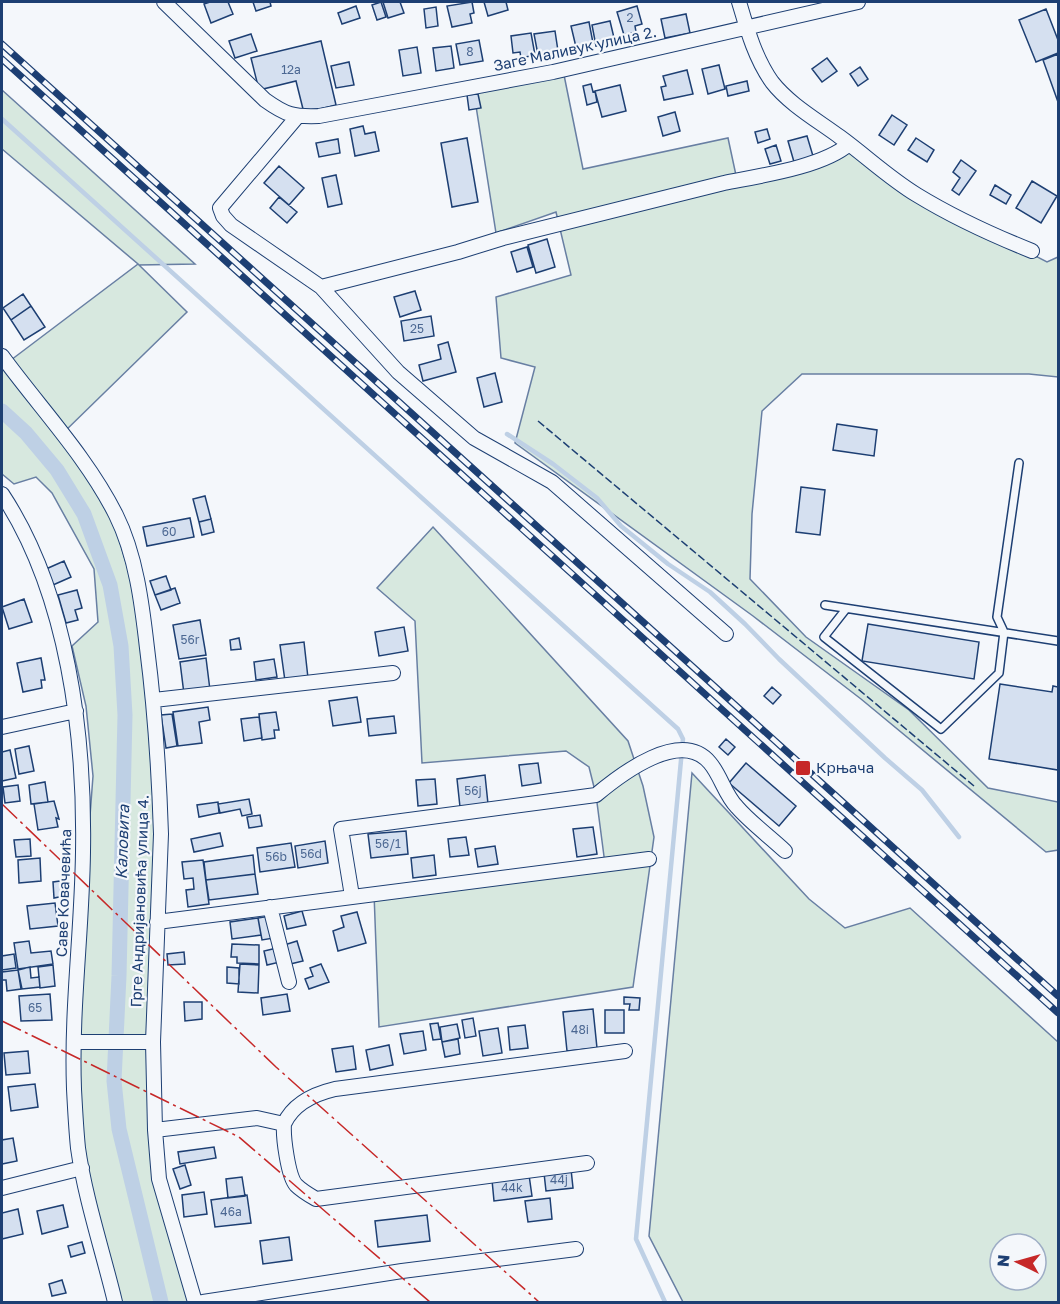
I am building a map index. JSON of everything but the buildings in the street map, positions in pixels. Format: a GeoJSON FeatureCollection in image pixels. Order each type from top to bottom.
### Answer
{"type":"FeatureCollection","features":[{"type":"Feature","properties":{"kind":"street"},"geometry":{"type":"LineString","coordinates":[[164,2],[265,100],[279,110],[297,117],[220,208],[223,216],[231,225],[321,287],[398,372],[474,438],[552,482],[726,634]]}},
{"type":"Feature","properties":{"kind":"street"},"geometry":{"type":"LineString","coordinates":[[739,2],[761,66],[774,84],[799,106],[917,195],[983,232],[1032,251]]}},
{"type":"Feature","properties":{"kind":"street","name":"Заге Маливук улица 2."},"geometry":{"type":"LineString","coordinates":[[297,117],[319,116],[553,72],[858,2]]}},
{"type":"Feature","properties":{"kind":"street"},"geometry":{"type":"LineString","coordinates":[[321,287],[458,252],[503,238],[760,176],[822,159],[840,152],[849,144]]}},
{"type":"Feature","properties":{"kind":"street","name":"Грге Андријановића улица 4."},"geometry":{"type":"LineString","coordinates":[[2,356],[106,495],[117,518],[137,581],[154,700],[161,834],[153,1042],[155,1130],[159,1179],[195,1302]]}},
{"type":"Feature","properties":{"kind":"street","name":"Саве Ковачевића"},"geometry":{"type":"LineString","coordinates":[[2,494],[17,517],[46,586],[76,711],[83,781],[82,1041],[76,1129],[82,1168],[115,1302]]}},
{"type":"Feature","properties":{"kind":"street"},"geometry":{"type":"LineString","coordinates":[[154,700],[393,673]]}},
{"type":"Feature","properties":{"kind":"street"},"geometry":{"type":"LineString","coordinates":[[2,727],[76,711]]}},
{"type":"Feature","properties":{"kind":"street"},"geometry":{"type":"LineString","coordinates":[[352,896],[341,829],[596,795],[621,774],[646,760],[670,752],[700,754],[710,763],[735,806],[785,851]]}},
{"type":"Feature","properties":{"kind":"street"},"geometry":{"type":"LineString","coordinates":[[157,922],[649,859]]}},
{"type":"Feature","properties":{"kind":"street"},"geometry":{"type":"LineString","coordinates":[[270,907],[289,982]]}},
{"type":"Feature","properties":{"kind":"street"},"geometry":{"type":"LineString","coordinates":[[82,1041],[153,1042]]}},
{"type":"Feature","properties":{"kind":"street"},"geometry":{"type":"LineString","coordinates":[[587,1162],[316,1199],[302,1190],[292,1178],[284,1124],[288,1115],[298,1106],[317,1095],[334,1089],[625,1051]]}},
{"type":"Feature","properties":{"kind":"street"},"geometry":{"type":"LineString","coordinates":[[155,1130],[257,1119],[284,1124]]}},
{"type":"Feature","properties":{"kind":"street"},"geometry":{"type":"LineString","coordinates":[[2,1188],[82,1168]]}},
{"type":"Feature","properties":{"kind":"street"},"geometry":{"type":"LineString","coordinates":[[203,1302],[402,1271],[576,1249]]}},
{"type":"Feature","properties":{"kind":"lane"},"geometry":{"type":"LineString","coordinates":[[846,609],[824,637],[941,729],[999,673],[1004,632],[997,617],[1018,464]]}},
{"type":"Feature","properties":{"kind":"lane"},"geometry":{"type":"LineString","coordinates":[[825,606],[1059,641]]}},
{"type":"Feature","properties":{"kind":"shaded area"},"geometry":{"type":"Polygon","coordinates":[[[563,70],[583,169],[728,138],[737,180],[849,144],[917,195],[1047,262],[1058,257],[1058,377],[1029,374],[802,374],[762,411],[752,514],[750,579],[806,637],[909,710],[988,788],[1058,802],[1058,850],[1046,852],[861,699],[753,616],[515,443],[535,367],[501,358],[496,297],[571,275],[556,212],[496,233],[473,87],[563,70]]]}},
{"type":"Feature","properties":{"kind":"shaded area"},"geometry":{"type":"Polygon","coordinates":[[[2,90],[195,264],[139,265],[187,312],[62,434],[106,495],[144,623],[154,700],[156,1158],[195,1302],[114,1302],[76,1129],[84,895],[93,776],[86,706],[72,646],[98,622],[94,569],[52,493],[36,477],[14,484],[2,474],[2,355],[7,363],[138,264],[2,149],[2,90]]]}},
{"type":"Feature","properties":{"kind":"shaded area"},"geometry":{"type":"Polygon","coordinates":[[[433,527],[628,741],[643,786],[654,837],[633,987],[379,1027],[374,893],[605,864],[596,795],[589,767],[566,751],[422,763],[415,621],[377,588],[433,527]]]}},
{"type":"Feature","properties":{"kind":"shaded area"},"geometry":{"type":"Polygon","coordinates":[[[692,773],[809,899],[845,928],[910,908],[1058,1042],[1058,1302],[683,1302],[649,1236],[692,773]]]}},
{"type":"Feature","properties":{"kind":"waterway"},"geometry":{"type":"LineString","coordinates":[[2,119],[678,729],[683,739],[636,1239],[665,1302]]}},
{"type":"Feature","properties":{"kind":"waterway","name":"Каловита"},"geometry":{"type":"LineString","coordinates":[[2,411],[26,433],[57,470],[84,514],[110,585],[121,646],[125,715],[119,976],[114,1081],[119,1129],[161,1302]]}},
{"type":"Feature","properties":{"kind":"waterway"},"geometry":{"type":"LineString","coordinates":[[507,434],[553,464],[597,498],[621,526],[668,564],[710,592],[779,659],[922,790],[959,837]]}},
{"type":"Feature","properties":{"kind":"railway"},"geometry":{"type":"LineString","coordinates":[[2,44],[1058,996]]}},
{"type":"Feature","properties":{"kind":"railway"},"geometry":{"type":"LineString","coordinates":[[2,59],[1058,1013]]}},
{"type":"Feature","properties":{"kind":"fence"},"geometry":{"type":"LineString","coordinates":[[538,421],[974,786]]}},
{"type":"Feature","properties":{"kind":"power"},"geometry":{"type":"LineString","coordinates":[[2,804],[276,1067],[539,1302]]}},
{"type":"Feature","properties":{"kind":"power"},"geometry":{"type":"LineString","coordinates":[[2,1021],[239,1137],[430,1302]]}},
{"type":"Feature","properties":{"kind":"place","name":"Крњача"},"geometry":{"type":"Point","coordinates":[803,768]}}]}
